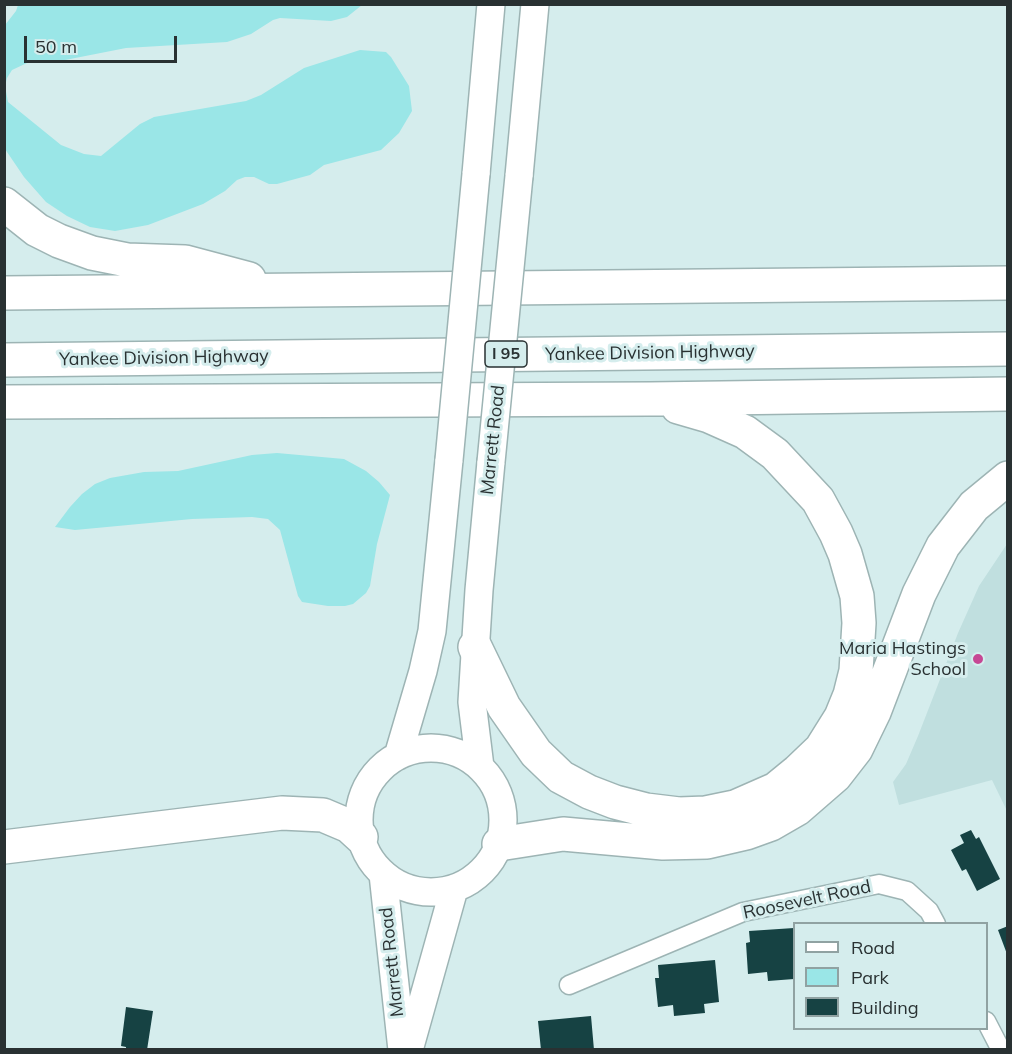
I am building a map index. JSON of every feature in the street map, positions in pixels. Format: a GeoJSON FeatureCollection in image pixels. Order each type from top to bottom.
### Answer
{"type":"FeatureCollection","features":[{"type":"Feature","properties":{"kind":"highway"},"geometry":{"type":"LineString","coordinates":[[4,204],[37,230],[65,244],[92,253],[127,261],[185,262],[295,290]]}},
{"type":"Feature","properties":{"kind":"highway"},"geometry":{"type":"LineString","coordinates":[[4,293],[1008,282]]}},
{"type":"Feature","properties":{"kind":"highway","name":"Yankee Division Highway"},"geometry":{"type":"LineString","coordinates":[[4,360],[1008,349]]}},
{"type":"Feature","properties":{"kind":"highway"},"geometry":{"type":"LineString","coordinates":[[4,402],[650,399],[1008,394]]}},
{"type":"Feature","properties":{"kind":"highway"},"geometry":{"type":"LineString","coordinates":[[475,647],[504,707],[526,741],[547,765],[561,777],[576,785],[630,806],[660,812],[693,814],[735,807],[761,796],[786,781],[810,761],[832,735],[850,695],[856,671],[859,623],[857,596],[851,571],[828,516],[818,500],[797,476],[761,443],[745,432],[709,416],[650,399]]}},
{"type":"Feature","properties":{"kind":"highway"},"geometry":{"type":"LineString","coordinates":[[499,844],[542,836],[570,834],[663,843],[707,842],[746,833],[771,824],[797,810],[836,776],[856,749],[874,712],[919,594],[943,546],[974,506],[1008,478]]}},
{"type":"Feature","properties":{"kind":"highway"},"geometry":{"type":"LineString","coordinates":[[4,847],[282,813],[323,815],[349,826],[361,837]]}},
{"type":"Feature","properties":{"kind":"main road"},"geometry":{"type":"LineString","coordinates":[[398,756],[423,671],[432,631],[492,4]]}},
{"type":"Feature","properties":{"kind":"main road","name":"Marrett Road"},"geometry":{"type":"LineString","coordinates":[[480,768],[472,702],[475,647],[535,4]]}},
{"type":"Feature","properties":{"kind":"main road"},"geometry":{"type":"LineString","coordinates":[[444,749],[469,759],[480,768],[496,790],[501,803],[503,831],[490,861],[477,876],[454,889],[435,892],[416,891],[393,882],[382,874],[373,863],[361,837],[359,823],[363,795],[378,771],[398,756],[415,750],[444,749]]}},
{"type":"Feature","properties":{"kind":"main road","name":"Marrett Road"},"geometry":{"type":"LineString","coordinates":[[382,874],[402,1050]]}},
{"type":"Feature","properties":{"kind":"main road"},"geometry":{"type":"LineString","coordinates":[[409,1050],[454,889]]}},
{"type":"Feature","properties":{"kind":"street","name":"Roosevelt Road"},"geometry":{"type":"LineString","coordinates":[[569,985],[742,912],[879,884],[907,891],[929,911],[935,922]]}},
{"type":"Feature","properties":{"kind":"street"},"geometry":{"type":"LineString","coordinates":[[988,1023],[1001,1050]]}},
{"type":"Feature","properties":{"kind":"shaded area","name":"Maria Hastings School"},"geometry":{"type":"Polygon","coordinates":[[[1007,544],[1007,811],[992,780],[899,805],[893,782],[906,764],[979,586],[1007,544]]]}},
{"type":"Feature","properties":{"kind":"green space"},"geometry":{"type":"Polygon","coordinates":[[[18,5],[362,5],[347,17],[331,21],[280,18],[251,34],[227,42],[126,48],[60,61],[27,63],[12,70],[5,86],[5,25],[18,5]]]}},
{"type":"Feature","properties":{"kind":"green space"},"geometry":{"type":"Polygon","coordinates":[[[360,50],[386,52],[391,57],[409,86],[412,111],[399,133],[381,150],[324,165],[310,175],[277,184],[269,184],[254,177],[245,177],[237,180],[225,191],[203,204],[148,225],[115,231],[90,227],[67,216],[46,202],[24,177],[5,149],[5,86],[8,102],[61,145],[84,154],[101,156],[140,124],[154,117],[246,101],[261,95],[304,68],[360,50]]]}},
{"type":"Feature","properties":{"kind":"green space"},"geometry":{"type":"Polygon","coordinates":[[[277,453],[344,459],[366,471],[390,495],[377,544],[370,586],[366,593],[353,604],[328,606],[302,602],[298,596],[280,530],[268,519],[252,517],[192,519],[75,530],[55,527],[82,494],[95,484],[110,478],[144,472],[178,471],[252,455],[277,453]]]}},
{"type":"Feature","properties":{"kind":"building"},"geometry":{"type":"Polygon","coordinates":[[[971,830],[976,839],[979,837],[1000,879],[977,891],[966,869],[962,871],[951,850],[964,843],[960,835],[971,830]]]}},
{"type":"Feature","properties":{"kind":"building"},"geometry":{"type":"Polygon","coordinates":[[[1008,926],[1008,954],[1007,954],[998,930],[1008,926]]]}},
{"type":"Feature","properties":{"kind":"building"},"geometry":{"type":"Polygon","coordinates":[[[793,928],[793,979],[768,981],[767,972],[748,974],[746,943],[750,942],[749,931],[793,928]]]}},
{"type":"Feature","properties":{"kind":"building"},"geometry":{"type":"Polygon","coordinates":[[[715,960],[719,1002],[704,1004],[705,1013],[674,1016],[673,1005],[658,1007],[655,978],[659,978],[658,965],[715,960]]]}},
{"type":"Feature","properties":{"kind":"building"},"geometry":{"type":"Polygon","coordinates":[[[126,1007],[153,1011],[147,1050],[126,1050],[126,1047],[121,1046],[126,1007]]]}},
{"type":"Feature","properties":{"kind":"building"},"geometry":{"type":"Polygon","coordinates":[[[591,1016],[594,1050],[541,1050],[538,1021],[591,1016]]]}},
{"type":"Feature","properties":{"kind":"place","name":"Maria Hastings School"},"geometry":{"type":"Point","coordinates":[978,659]}}]}
